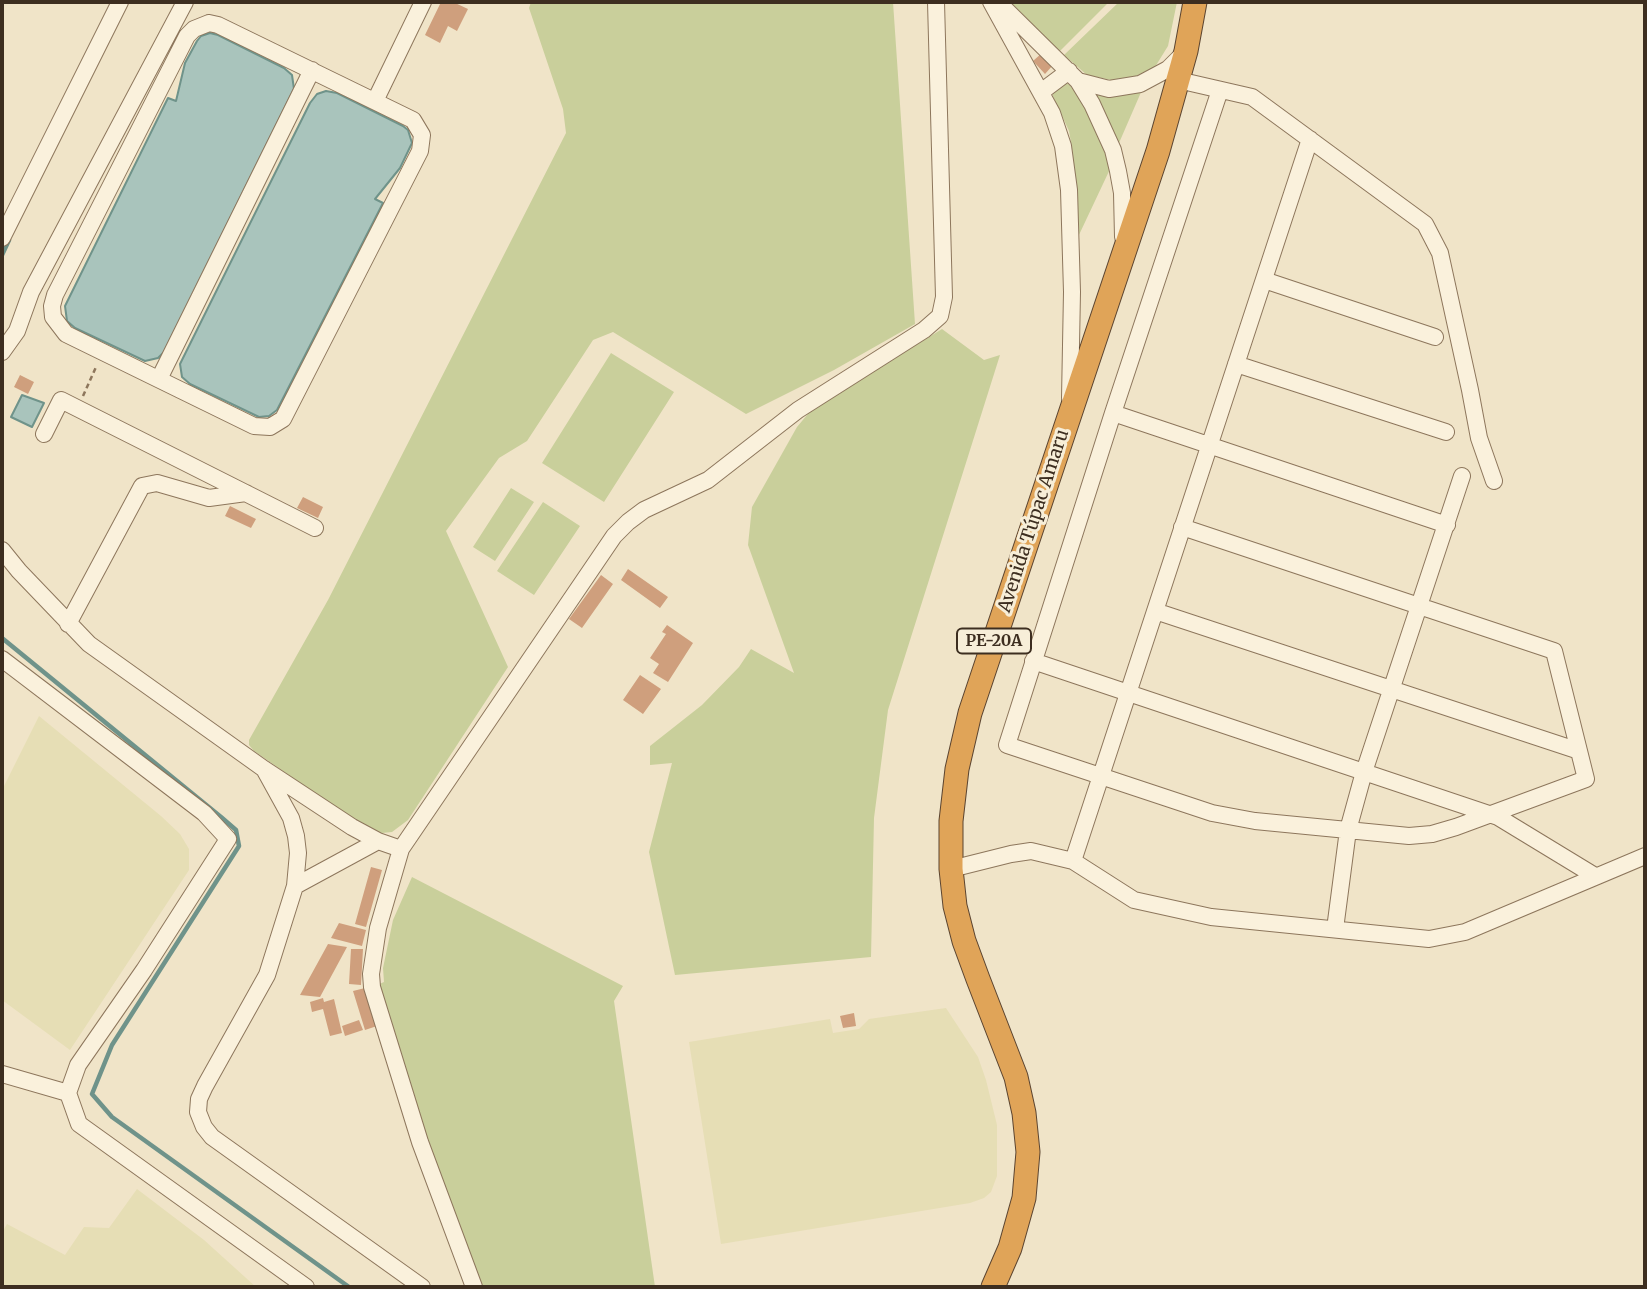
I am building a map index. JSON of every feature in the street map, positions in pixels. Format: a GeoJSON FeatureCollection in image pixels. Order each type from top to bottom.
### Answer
{"type":"FeatureCollection","features":[{"type":"Feature","properties":{"kind":"highway","name":"Avenida Túpac Amaru"},"geometry":{"type":"LineString","coordinates":[[993,1287],[1010,1248],[1024,1198],[1028,1152],[1016,1077],[964,941],[955,906],[951,869],[951,821],[957,769],[970,713],[1178,80],[1195,2]]}},
{"type":"Feature","properties":{"kind":"street"},"geometry":{"type":"LineString","coordinates":[[2,238],[120,2]]}},
{"type":"Feature","properties":{"kind":"street"},"geometry":{"type":"LineString","coordinates":[[375,101],[423,2]]}},
{"type":"Feature","properties":{"kind":"street"},"geometry":{"type":"LineString","coordinates":[[474,1287],[420,1142],[372,987],[371,974],[378,928],[401,849],[606,547],[628,522],[644,510],[714,476],[798,410],[924,330],[940,316],[944,297],[936,2]]}},
{"type":"Feature","properties":{"kind":"street"},"geometry":{"type":"LineString","coordinates":[[991,2],[1059,130],[1067,166],[1072,292],[1070,414]]}},
{"type":"Feature","properties":{"kind":"street"},"geometry":{"type":"LineString","coordinates":[[998,2],[1074,76],[1105,130],[1118,171],[1124,218],[1122,257]]}},
{"type":"Feature","properties":{"kind":"street"},"geometry":{"type":"LineString","coordinates":[[2,352],[17,331],[31,292],[182,8],[201,25]]}},
{"type":"Feature","properties":{"kind":"street"},"geometry":{"type":"LineString","coordinates":[[201,25],[218,25],[313,70],[413,120],[419,127],[423,142],[283,419],[270,427],[254,426],[66,334],[54,317],[52,306],[55,295],[187,37],[201,25]]}},
{"type":"Feature","properties":{"kind":"street"},"geometry":{"type":"LineString","coordinates":[[1041,92],[1074,76],[1109,89],[1140,84],[1168,69],[1186,51]]}},
{"type":"Feature","properties":{"kind":"street"},"geometry":{"type":"LineString","coordinates":[[159,379],[313,70]]}},
{"type":"Feature","properties":{"kind":"street"},"geometry":{"type":"LineString","coordinates":[[1178,80],[1252,97],[1425,224],[1440,253],[1479,439],[1494,481]]}},
{"type":"Feature","properties":{"kind":"street"},"geometry":{"type":"LineString","coordinates":[[1182,527],[1554,651],[1586,779],[1432,834],[1409,836],[1255,821],[1212,813],[1007,745],[1112,413],[1220,90]]}},
{"type":"Feature","properties":{"kind":"street"},"geometry":{"type":"LineString","coordinates":[[1073,861],[1310,139]]}},
{"type":"Feature","properties":{"kind":"street"},"geometry":{"type":"LineString","coordinates":[[1264,280],[1435,337]]}},
{"type":"Feature","properties":{"kind":"street"},"geometry":{"type":"LineString","coordinates":[[1236,364],[1446,432]]}},
{"type":"Feature","properties":{"kind":"street"},"geometry":{"type":"LineString","coordinates":[[44,434],[61,400],[316,528]]}},
{"type":"Feature","properties":{"kind":"street"},"geometry":{"type":"LineString","coordinates":[[1112,413],[1447,525]]}},
{"type":"Feature","properties":{"kind":"street"},"geometry":{"type":"LineString","coordinates":[[1335,929],[1348,830],[1364,772],[1462,476]]}},
{"type":"Feature","properties":{"kind":"street"},"geometry":{"type":"LineString","coordinates":[[68,624],[142,486],[158,483],[209,498],[246,493]]}},
{"type":"Feature","properties":{"kind":"street"},"geometry":{"type":"LineString","coordinates":[[2,550],[89,644],[264,769],[352,827],[378,841],[401,849]]}},
{"type":"Feature","properties":{"kind":"street"},"geometry":{"type":"LineString","coordinates":[[1155,611],[1579,751]]}},
{"type":"Feature","properties":{"kind":"street"},"geometry":{"type":"LineString","coordinates":[[2,659],[204,813],[228,839],[144,970],[78,1065],[68,1093],[79,1124],[306,1287]]}},
{"type":"Feature","properties":{"kind":"street"},"geometry":{"type":"LineString","coordinates":[[1032,660],[1498,817],[1595,876]]}},
{"type":"Feature","properties":{"kind":"street"},"geometry":{"type":"LineString","coordinates":[[264,769],[291,818],[296,836],[298,853],[295,886],[267,975],[205,1086],[199,1098],[198,1112],[204,1127],[212,1136],[422,1287]]}},
{"type":"Feature","properties":{"kind":"street"},"geometry":{"type":"LineString","coordinates":[[295,886],[378,841]]}},
{"type":"Feature","properties":{"kind":"street"},"geometry":{"type":"LineString","coordinates":[[951,869],[1011,853],[1031,851],[1073,861],[1134,900],[1211,917],[1429,939],[1465,932],[1645,856]]}},
{"type":"Feature","properties":{"kind":"street"},"geometry":{"type":"LineString","coordinates":[[2,1074],[68,1093]]}},
{"type":"Feature","properties":{"kind":"path"},"geometry":{"type":"LineString","coordinates":[[77,408],[103,351]]}},
{"type":"Feature","properties":{"kind":"shaded area"},"geometry":{"type":"Polygon","coordinates":[[[39,716],[161,816],[180,834],[189,849],[189,870],[70,1050],[2,1000],[2,790],[39,716]]]}},
{"type":"Feature","properties":{"kind":"shaded area"},"geometry":{"type":"Polygon","coordinates":[[[946,1008],[978,1057],[986,1080],[997,1125],[997,1176],[991,1192],[970,1203],[721,1244],[689,1042],[830,1019],[833,1033],[859,1029],[869,1019],[946,1008]]]}},
{"type":"Feature","properties":{"kind":"shaded area"},"geometry":{"type":"Polygon","coordinates":[[[137,1189],[204,1240],[256,1287],[2,1287],[2,1233],[7,1224],[65,1255],[84,1227],[109,1228],[137,1189]]]}},
{"type":"Feature","properties":{"kind":"green space"},"geometry":{"type":"Polygon","coordinates":[[[531,2],[893,2],[915,324],[834,370],[746,414],[613,332],[593,340],[527,441],[499,458],[446,531],[508,667],[408,820],[392,832],[382,833],[358,823],[254,751],[249,740],[328,600],[566,133],[563,109],[529,8],[531,2]]]}},
{"type":"Feature","properties":{"kind":"green space"},"geometry":{"type":"Polygon","coordinates":[[[1010,2],[1109,2],[1059,52],[1010,2]]]}},
{"type":"Feature","properties":{"kind":"green space"},"geometry":{"type":"Polygon","coordinates":[[[1119,2],[1177,2],[1168,46],[1155,67],[1136,76],[1111,80],[1087,75],[1064,55],[1119,2]]]}},
{"type":"Feature","properties":{"kind":"green space"},"geometry":{"type":"Polygon","coordinates":[[[1066,83],[1079,96],[1097,129],[1111,167],[1078,237],[1069,131],[1053,96],[1053,91],[1066,83]]]}},
{"type":"Feature","properties":{"kind":"green space"},"geometry":{"type":"Polygon","coordinates":[[[1142,90],[1119,143],[1094,92],[1115,96],[1142,90]]]}},
{"type":"Feature","properties":{"kind":"green space"},"geometry":{"type":"Polygon","coordinates":[[[942,329],[984,360],[1000,355],[888,710],[874,818],[871,957],[675,975],[649,852],[672,763],[650,765],[650,746],[702,705],[739,667],[751,649],[794,673],[748,545],[752,507],[797,427],[812,409],[942,329]]]}},
{"type":"Feature","properties":{"kind":"green space"},"geometry":{"type":"Polygon","coordinates":[[[611,353],[674,392],[604,502],[542,463],[611,353]]]}},
{"type":"Feature","properties":{"kind":"green space"},"geometry":{"type":"Polygon","coordinates":[[[511,488],[534,502],[495,561],[473,547],[511,488]]]}},
{"type":"Feature","properties":{"kind":"green space"},"geometry":{"type":"Polygon","coordinates":[[[543,502],[580,526],[534,595],[497,571],[543,502]]]}},
{"type":"Feature","properties":{"kind":"green space"},"geometry":{"type":"Polygon","coordinates":[[[412,877],[623,986],[614,1001],[655,1287],[481,1287],[437,1171],[377,985],[384,982],[383,968],[393,920],[412,877]]]}},
{"type":"Feature","properties":{"kind":"water"},"geometry":{"type":"Polygon","coordinates":[[[210,33],[284,68],[292,75],[294,89],[164,352],[158,358],[145,361],[75,328],[67,321],[65,306],[168,98],[176,101],[185,63],[201,36],[210,33]]]}},
{"type":"Feature","properties":{"kind":"water"},"geometry":{"type":"Polygon","coordinates":[[[326,91],[337,93],[403,126],[408,130],[412,143],[400,168],[375,199],[383,203],[277,410],[269,416],[259,417],[190,384],[182,377],[180,364],[310,103],[317,94],[326,91]]]}},
{"type":"Feature","properties":{"kind":"water"},"geometry":{"type":"Polygon","coordinates":[[[22,395],[44,403],[32,427],[11,417],[22,395]]]}},
{"type":"Feature","properties":{"kind":"building"},"geometry":{"type":"Polygon","coordinates":[[[441,2],[453,2],[468,9],[457,31],[448,26],[440,43],[425,35],[441,2]]]}},
{"type":"Feature","properties":{"kind":"building"},"geometry":{"type":"Polygon","coordinates":[[[1042,53],[1053,65],[1045,74],[1033,61],[1042,53]]]}},
{"type":"Feature","properties":{"kind":"building"},"geometry":{"type":"Polygon","coordinates":[[[20,375],[34,382],[28,394],[14,387],[20,375]]]}},
{"type":"Feature","properties":{"kind":"building"},"geometry":{"type":"Polygon","coordinates":[[[303,497],[323,507],[318,518],[297,508],[303,497]]]}},
{"type":"Feature","properties":{"kind":"building"},"geometry":{"type":"Polygon","coordinates":[[[230,506],[256,519],[251,528],[225,516],[230,506]]]}},
{"type":"Feature","properties":{"kind":"building"},"geometry":{"type":"Polygon","coordinates":[[[628,569],[668,597],[660,608],[621,580],[628,569]]]}},
{"type":"Feature","properties":{"kind":"building"},"geometry":{"type":"Polygon","coordinates":[[[601,575],[613,584],[582,628],[569,619],[601,575]]]}},
{"type":"Feature","properties":{"kind":"building"},"geometry":{"type":"Polygon","coordinates":[[[667,625],[693,643],[668,682],[653,673],[659,664],[650,658],[666,634],[662,632],[667,625]]]}},
{"type":"Feature","properties":{"kind":"building"},"geometry":{"type":"Polygon","coordinates":[[[640,675],[661,689],[643,714],[623,700],[640,675]]]}},
{"type":"Feature","properties":{"kind":"building"},"geometry":{"type":"Polygon","coordinates":[[[371,867],[382,870],[366,927],[355,924],[371,867]]]}},
{"type":"Feature","properties":{"kind":"building"},"geometry":{"type":"Polygon","coordinates":[[[339,923],[366,930],[362,946],[331,938],[339,923]]]}},
{"type":"Feature","properties":{"kind":"building"},"geometry":{"type":"Polygon","coordinates":[[[328,944],[347,947],[320,997],[300,995],[328,944]]]}},
{"type":"Feature","properties":{"kind":"building"},"geometry":{"type":"Polygon","coordinates":[[[351,949],[363,949],[361,985],[349,984],[351,949]]]}},
{"type":"Feature","properties":{"kind":"building"},"geometry":{"type":"Polygon","coordinates":[[[365,988],[377,1026],[365,1030],[353,991],[365,988]]]}},
{"type":"Feature","properties":{"kind":"building"},"geometry":{"type":"Polygon","coordinates":[[[323,998],[324,1002],[334,999],[342,1033],[330,1036],[323,1009],[312,1012],[310,1002],[323,998]]]}},
{"type":"Feature","properties":{"kind":"building"},"geometry":{"type":"Polygon","coordinates":[[[854,1013],[856,1026],[843,1028],[840,1016],[854,1013]]]}},
{"type":"Feature","properties":{"kind":"building"},"geometry":{"type":"Polygon","coordinates":[[[359,1020],[363,1030],[345,1036],[342,1026],[359,1020]]]}},
{"type":"Feature","properties":{"kind":"waterway"},"geometry":{"type":"LineString","coordinates":[[2,255],[9,240]]}},
{"type":"Feature","properties":{"kind":"waterway"},"geometry":{"type":"LineString","coordinates":[[2,638],[236,830],[239,846],[112,1045],[92,1094],[112,1117],[349,1287]]}}]}
